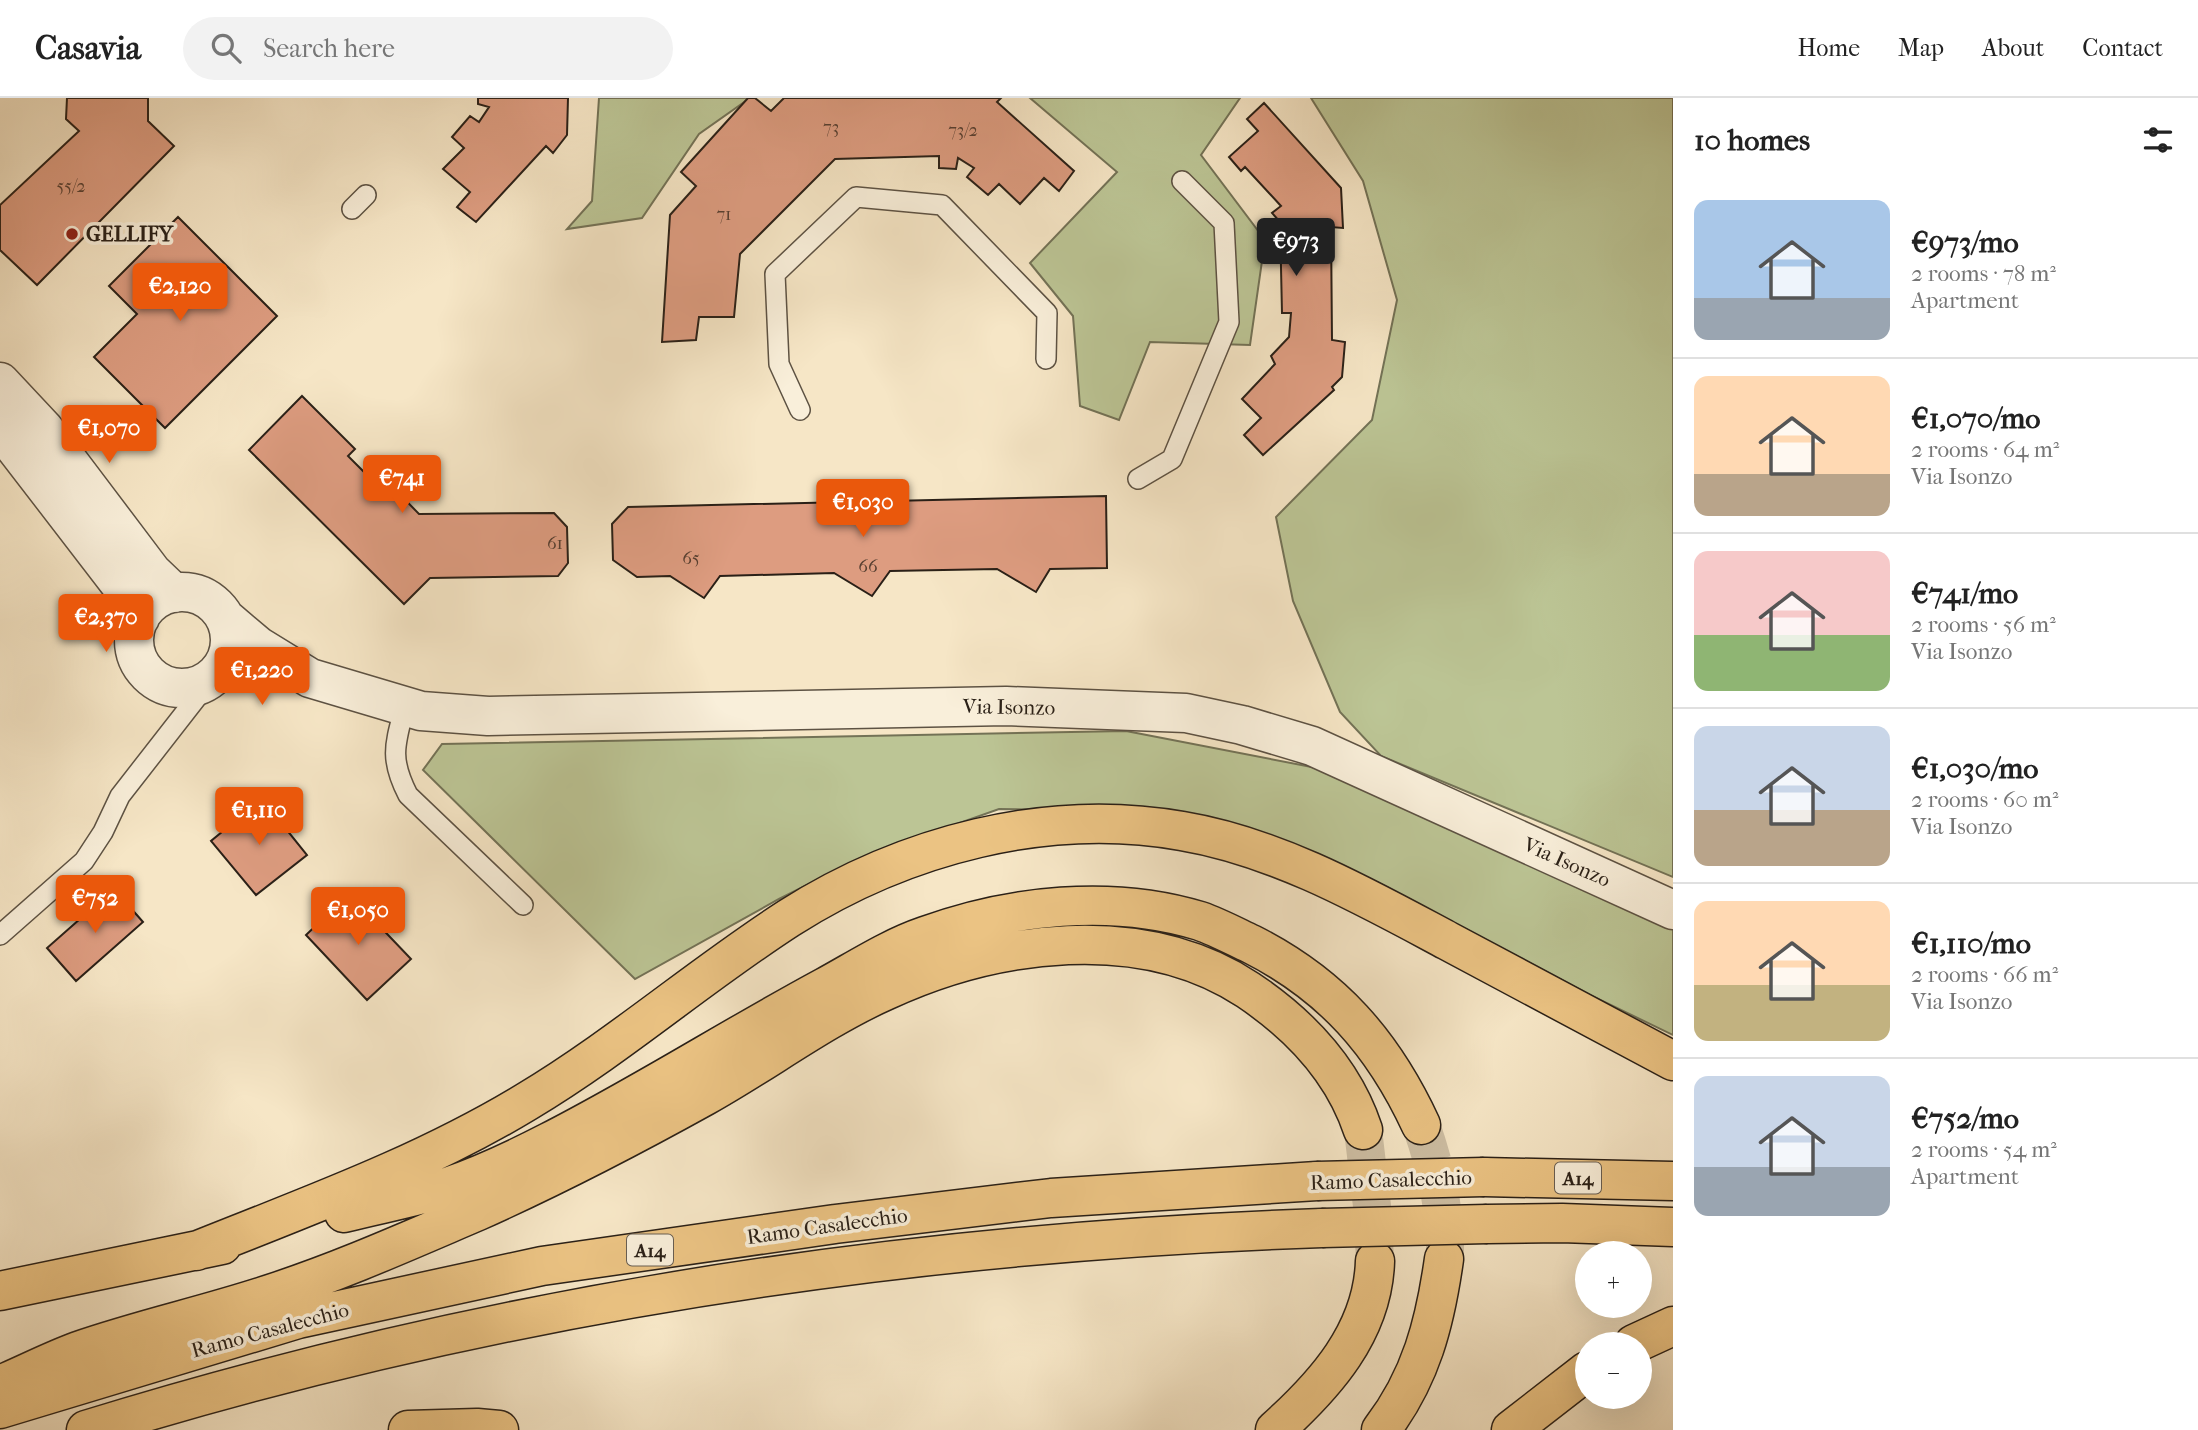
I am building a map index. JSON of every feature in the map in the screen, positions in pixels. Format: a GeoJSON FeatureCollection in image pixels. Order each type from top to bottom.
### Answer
{"type":"FeatureCollection","features":[{"type":"Feature","properties":{"kind":"highway"},"geometry":{"type":"LineString","coordinates":[[196,1251],[403,1167],[526,1102],[587,1063],[755,941],[831,893],[901,861],[947,846],[993,834],[1039,828],[1077,824],[1184,831],[1279,858],[1391,911],[1673,1061]]}},
{"type":"Feature","properties":{"kind":"highway"},"geometry":{"type":"LineString","coordinates":[[0,1291],[196,1251],[445,1188],[511,1160],[637,1096],[788,1007],[922,937],[999,915],[1064,907],[1153,911],[1200,921],[1273,955],[1338,1002],[1364,1030],[1404,1088],[1421,1125]]}},
{"type":"Feature","properties":{"kind":"highway"},"geometry":{"type":"LineString","coordinates":[[0,1385],[76,1352],[323,1276],[473,1213],[576,1165],[636,1133],[883,991],[936,970],[991,955],[1049,946],[1102,946],[1150,951],[1194,963],[1232,980],[1274,1009],[1317,1048],[1355,1106],[1363,1130]]}},
{"type":"Feature","properties":{"kind":"highway","name":"Ramo Casalecchio"},"geometry":{"type":"LineString","coordinates":[[0,1409],[298,1319],[541,1266],[835,1224],[1051,1198],[1317,1181],[1484,1177],[1673,1181]]}},
{"type":"Feature","properties":{"kind":"highway","name":"Ramo Casalecchio"},"geometry":{"type":"LineString","coordinates":[[86,1430],[380,1349],[524,1318],[702,1286],[953,1254],[1141,1236],[1487,1224],[1562,1223],[1673,1227]]}},
{"type":"Feature","properties":{"kind":"highway"},"geometry":{"type":"LineString","coordinates":[[1381,1430],[1407,1389],[1422,1358],[1432,1328],[1444,1259]]}},
{"type":"Feature","properties":{"kind":"highway"},"geometry":{"type":"LineString","coordinates":[[1275,1430],[1325,1381],[1352,1343],[1374,1282],[1375,1261]]}},
{"type":"Feature","properties":{"kind":"highway"},"geometry":{"type":"LineString","coordinates":[[1652,1336],[1673,1326]]}},
{"type":"Feature","properties":{"kind":"highway"},"geometry":{"type":"LineString","coordinates":[[1511,1430],[1575,1380]]}},
{"type":"Feature","properties":{"kind":"highway"},"geometry":{"type":"LineString","coordinates":[[408,1430],[499,1430]]}},
{"type":"Feature","properties":{"kind":"street"},"geometry":{"type":"LineString","coordinates":[[0,382],[44,429],[152,572],[174,593]]}},
{"type":"Feature","properties":{"kind":"street"},"geometry":{"type":"LineString","coordinates":[[0,428],[123,588],[140,618]]}},
{"type":"Feature","properties":{"kind":"street"},"geometry":{"type":"LineString","coordinates":[[225,618],[230,632],[226,661],[215,676],[199,686],[169,686],[155,680],[137,657],[135,630],[140,618],[154,601],[174,593],[189,593],[203,597],[216,606],[225,618],[258,646],[310,678]]}},
{"type":"Feature","properties":{"kind":"street"},"geometry":{"type":"LineString","coordinates":[[215,676],[310,678]]}},
{"type":"Feature","properties":{"kind":"street","name":"Via Isonzo"},"geometry":{"type":"LineString","coordinates":[[310,678],[421,711],[488,716],[1006,706],[1186,713],[1242,725],[1312,747],[1673,910]]}},
{"type":"Feature","properties":{"kind":"lane"},"geometry":{"type":"LineString","coordinates":[[1138,479],[1172,459],[1229,322],[1224,223],[1182,181]]}},
{"type":"Feature","properties":{"kind":"lane"},"geometry":{"type":"LineString","coordinates":[[800,410],[779,364],[775,274],[856,197],[942,205],[1048,313],[1046,359]]}},
{"type":"Feature","properties":{"kind":"lane"},"geometry":{"type":"LineString","coordinates":[[0,935],[83,861],[103,832],[120,796],[215,676]]}},
{"type":"Feature","properties":{"kind":"lane"},"geometry":{"type":"LineString","coordinates":[[405,706],[394,754],[398,775],[408,795],[523,905]]}},
{"type":"Feature","properties":{"kind":"green space"},"geometry":{"type":"Polygon","coordinates":[[[599,98],[750,98],[699,134],[642,218],[567,229],[592,201],[599,98]]]}},
{"type":"Feature","properties":{"kind":"green space"},"geometry":{"type":"Polygon","coordinates":[[[1030,98],[1240,98],[1201,155],[1265,240],[1250,345],[1150,342],[1119,420],[1080,406],[1073,316],[1030,263],[1117,172],[1030,98]]]}},
{"type":"Feature","properties":{"kind":"green space"},"geometry":{"type":"Polygon","coordinates":[[[1311,98],[1673,98],[1673,877],[1381,756],[1340,712],[1293,601],[1276,517],[1372,420],[1397,300],[1363,181],[1311,98]]]}},
{"type":"Feature","properties":{"kind":"green space"},"geometry":{"type":"Polygon","coordinates":[[[1126,731],[1327,770],[1673,928],[1673,1035],[1590,995],[1377,882],[1184,812],[999,809],[861,858],[779,899],[635,979],[423,770],[442,744],[1126,731]]]}},
{"type":"Feature","properties":{"kind":"building"},"geometry":{"type":"Polygon","coordinates":[[[67,98],[148,98],[148,121],[174,146],[37,285],[0,250],[0,205],[79,131],[66,119],[67,98]]]}},
{"type":"Feature","properties":{"kind":"building"},"geometry":{"type":"Polygon","coordinates":[[[478,98],[568,98],[567,135],[553,153],[546,146],[476,222],[457,207],[470,192],[443,169],[464,148],[452,137],[470,116],[479,122],[489,107],[478,104],[478,98]]]}},
{"type":"Feature","properties":{"kind":"building"},"geometry":{"type":"Polygon","coordinates":[[[748,98],[755,98],[771,111],[784,98],[1001,98],[997,102],[1074,171],[1059,191],[1044,178],[1020,204],[999,184],[988,195],[967,177],[974,168],[958,158],[956,169],[939,168],[939,156],[835,159],[740,254],[734,317],[699,317],[696,340],[662,342],[670,215],[696,186],[681,172],[748,98]]]}},
{"type":"Feature","properties":{"kind":"building"},"geometry":{"type":"Polygon","coordinates":[[[1264,103],[1341,188],[1343,228],[1331,227],[1332,340],[1345,342],[1342,377],[1332,387],[1334,390],[1263,455],[1244,435],[1261,418],[1242,399],[1275,364],[1271,356],[1289,337],[1291,313],[1282,313],[1280,222],[1272,213],[1281,206],[1245,167],[1241,171],[1229,157],[1258,131],[1247,119],[1264,103]]]}},
{"type":"Feature","properties":{"kind":"building"},"geometry":{"type":"Polygon","coordinates":[[[178,217],[277,316],[165,428],[94,357],[137,314],[109,286],[178,217]]]}},
{"type":"Feature","properties":{"kind":"building"},"geometry":{"type":"Polygon","coordinates":[[[302,396],[355,449],[348,456],[378,486],[385,479],[419,514],[554,513],[567,527],[568,563],[558,576],[430,578],[404,604],[249,450],[302,396]]]}},
{"type":"Feature","properties":{"kind":"building"},"geometry":{"type":"Polygon","coordinates":[[[1106,496],[1107,568],[1050,569],[1036,592],[997,569],[890,571],[872,596],[834,573],[720,576],[704,598],[670,576],[637,577],[613,560],[612,524],[628,507],[1106,496]]]}},
{"type":"Feature","properties":{"kind":"building"},"geometry":{"type":"Polygon","coordinates":[[[262,799],[307,855],[256,895],[211,841],[262,799]]]}},
{"type":"Feature","properties":{"kind":"building"},"geometry":{"type":"Polygon","coordinates":[[[114,889],[143,922],[76,981],[47,948],[114,889]]]}},
{"type":"Feature","properties":{"kind":"building"},"geometry":{"type":"Polygon","coordinates":[[[349,894],[411,959],[367,1000],[306,935],[349,894]]]}},
{"type":"Feature","properties":{"kind":"tunnel"},"geometry":{"type":"LineString","coordinates":[[1421,1125],[1439,1190],[1445,1257]]}},
{"type":"Feature","properties":{"kind":"tunnel"},"geometry":{"type":"LineString","coordinates":[[1363,1130],[1375,1259]]}},
{"type":"Feature","properties":{"kind":"place","name":"GELLIFY"},"geometry":{"type":"Point","coordinates":[72,234]}}]}
